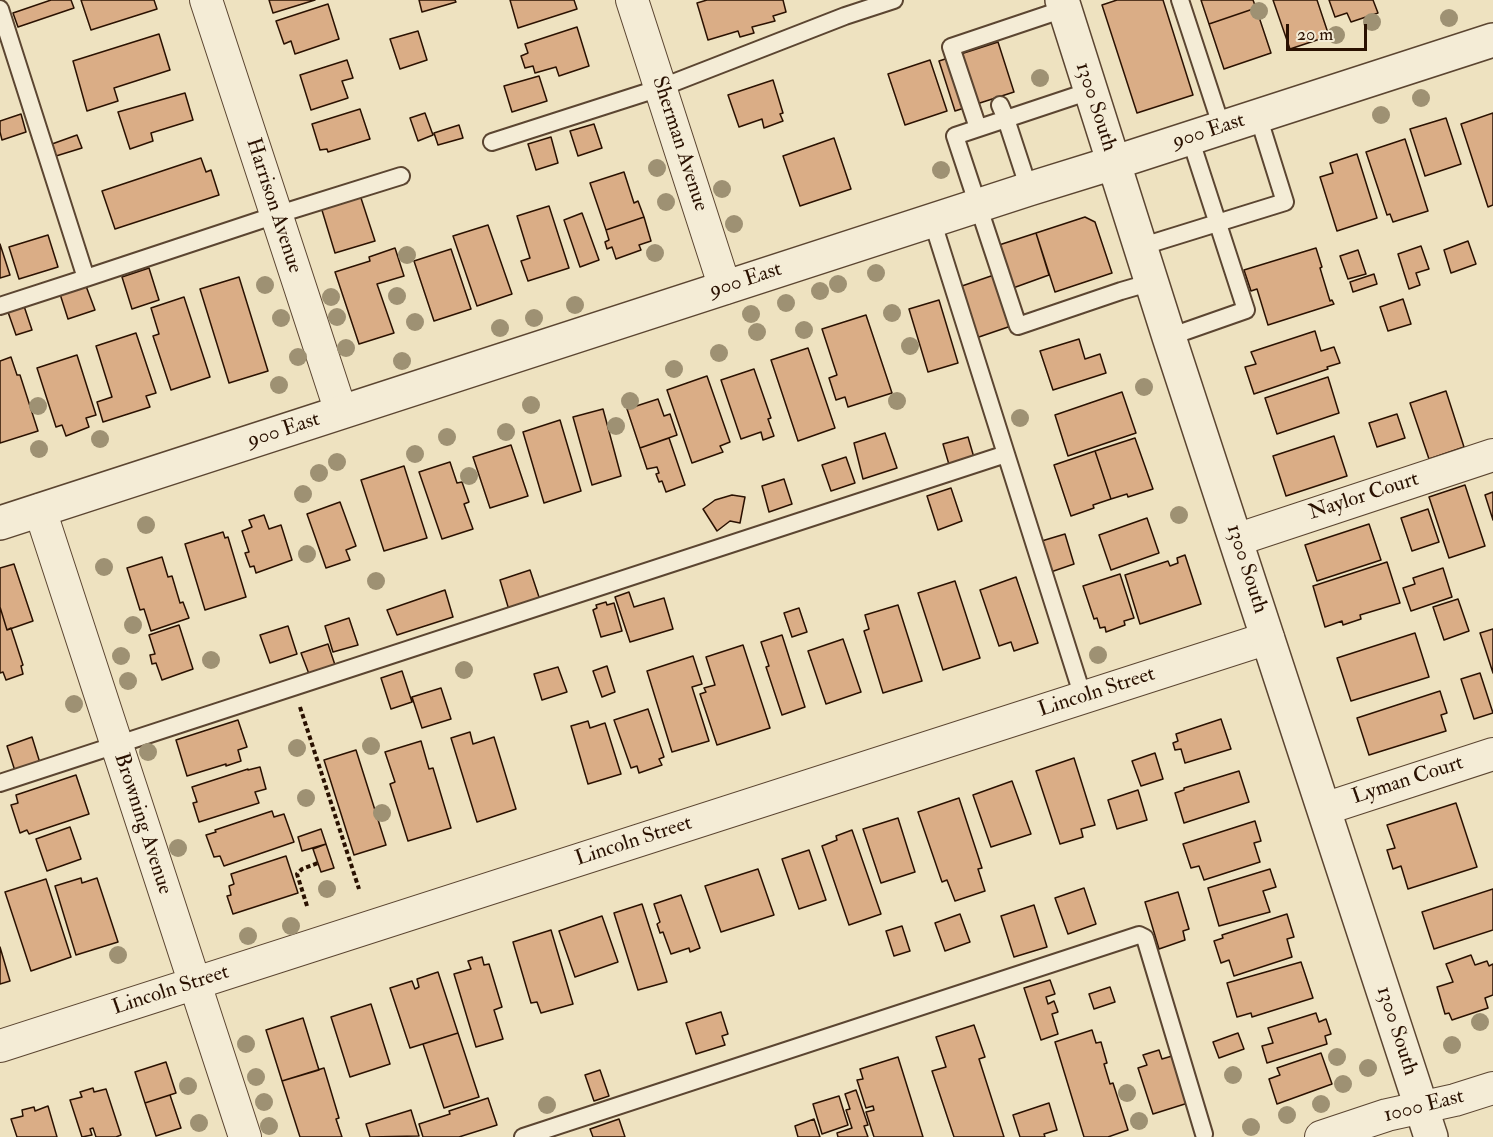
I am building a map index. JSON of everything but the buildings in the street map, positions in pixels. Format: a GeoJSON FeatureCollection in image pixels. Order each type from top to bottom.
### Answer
{"type":"FeatureCollection","features":[{"type":"Feature","properties":{"kind":"street","name":"Harrison Avenue"},"geometry":{"type":"LineString","coordinates":[[206,0],[341,412]]}},
{"type":"Feature","properties":{"kind":"street","name":"Sherman Avenue"},"geometry":{"type":"LineString","coordinates":[[632,0],[725,288]]}},
{"type":"Feature","properties":{"kind":"street","name":"1300 South"},"geometry":{"type":"LineString","coordinates":[[1063,4],[1169,337],[1427,1123]]}},
{"type":"Feature","properties":{"kind":"street","name":"900 East"},"geometry":{"type":"LineString","coordinates":[[0,523],[1493,40]]}},
{"type":"Feature","properties":{"kind":"street","name":"Naylor Court"},"geometry":{"type":"LineString","coordinates":[[1236,540],[1493,455]]}},
{"type":"Feature","properties":{"kind":"street","name":"Browning Avenue"},"geometry":{"type":"LineString","coordinates":[[40,510],[245,1137]]}},
{"type":"Feature","properties":{"kind":"street","name":"Lincoln Street"},"geometry":{"type":"LineString","coordinates":[[0,1046],[1268,638]]}},
{"type":"Feature","properties":{"kind":"street","name":"Lyman Court"},"geometry":{"type":"LineString","coordinates":[[1324,809],[1493,754]]}},
{"type":"Feature","properties":{"kind":"street","name":"1000 East"},"geometry":{"type":"LineString","coordinates":[[1321,1137],[1387,1115],[1427,1123],[1455,1101],[1493,1088]]}},
{"type":"Feature","properties":{"kind":"lane"},"geometry":{"type":"LineString","coordinates":[[492,142],[660,88],[843,8],[894,0]]}},
{"type":"Feature","properties":{"kind":"lane"},"geometry":{"type":"LineString","coordinates":[[1180,0],[1222,128]]}},
{"type":"Feature","properties":{"kind":"lane"},"geometry":{"type":"LineString","coordinates":[[978,128],[951,47],[1063,4]]}},
{"type":"Feature","properties":{"kind":"lane"},"geometry":{"type":"LineString","coordinates":[[0,9],[86,278]]}},
{"type":"Feature","properties":{"kind":"lane"},"geometry":{"type":"LineString","coordinates":[[1090,91],[1003,112],[978,128],[955,136],[1018,326],[1152,282]]}},
{"type":"Feature","properties":{"kind":"lane"},"geometry":{"type":"LineString","coordinates":[[1003,112],[1029,189]]}},
{"type":"Feature","properties":{"kind":"lane"},"geometry":{"type":"LineString","coordinates":[[1140,247],[1286,202],[1258,116]]}},
{"type":"Feature","properties":{"kind":"lane"},"geometry":{"type":"LineString","coordinates":[[1169,337],[1246,310],[1190,138]]}},
{"type":"Feature","properties":{"kind":"lane"},"geometry":{"type":"LineString","coordinates":[[0,306],[401,176]]}},
{"type":"Feature","properties":{"kind":"lane"},"geometry":{"type":"LineString","coordinates":[[932,220],[1083,697]]}},
{"type":"Feature","properties":{"kind":"lane"},"geometry":{"type":"LineString","coordinates":[[0,783],[1006,454]]}},
{"type":"Feature","properties":{"kind":"lane"},"geometry":{"type":"LineString","coordinates":[[523,1137],[1139,935],[1144,938],[1204,1134]]}},
{"type":"Feature","properties":{"kind":"path"},"geometry":{"type":"LineString","coordinates":[[294,687],[359,889]]}},
{"type":"Feature","properties":{"kind":"path"},"geometry":{"type":"LineString","coordinates":[[307,906],[294,874],[318,863]]}}]}
